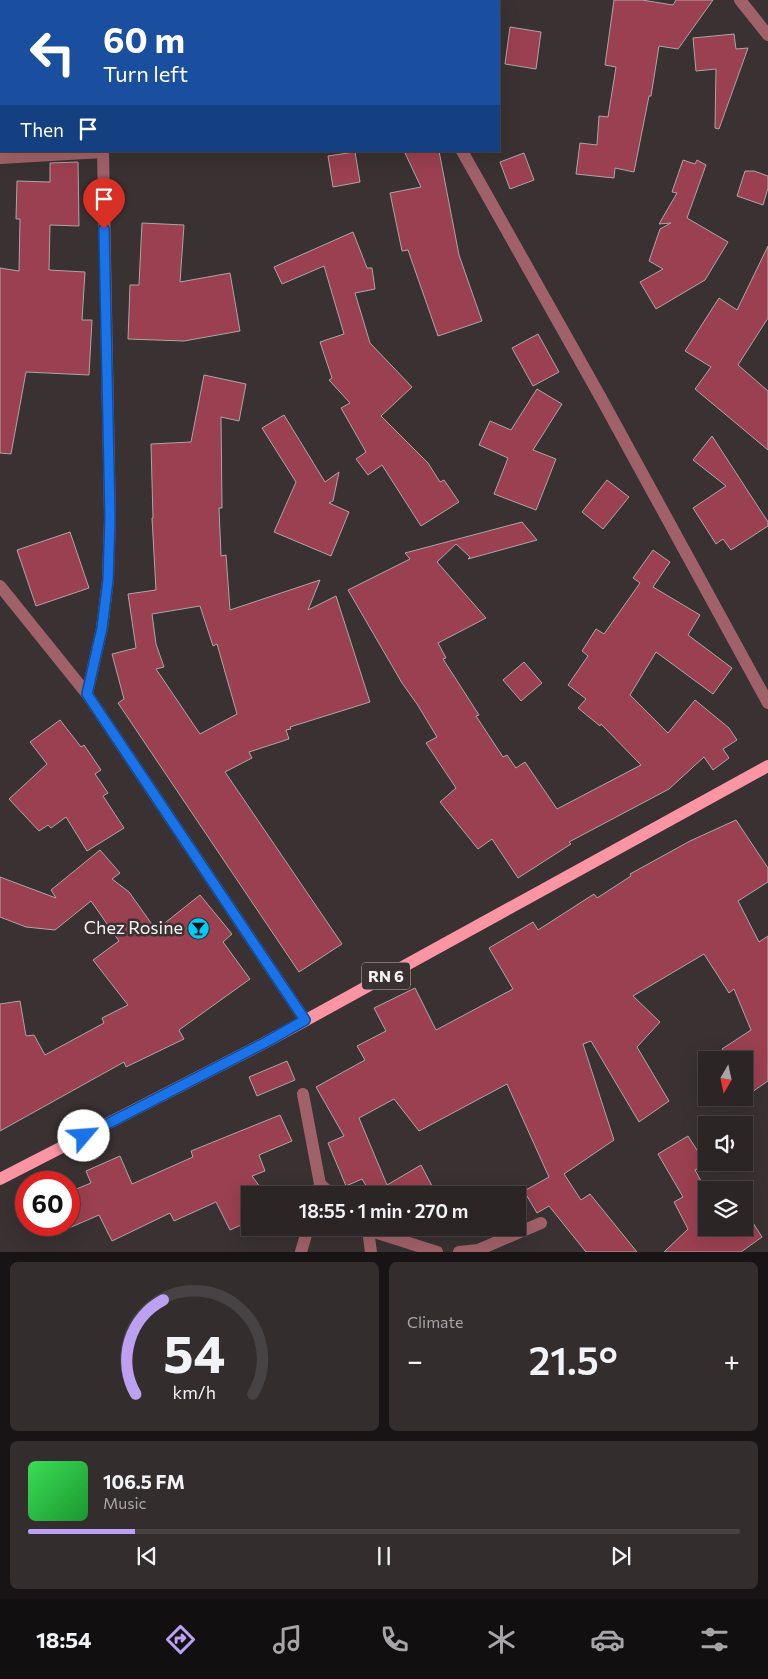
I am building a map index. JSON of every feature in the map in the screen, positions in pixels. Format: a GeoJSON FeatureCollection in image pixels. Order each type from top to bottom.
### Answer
{"type":"FeatureCollection","features":[{"type":"Feature","properties":{"kind":"main road","name":"RN 6"},"geometry":{"type":"LineString","coordinates":[[0,1179],[260,1045],[768,766]]}},
{"type":"Feature","properties":{"kind":"street"},"geometry":{"type":"LineString","coordinates":[[740,0],[768,35]]}},
{"type":"Feature","properties":{"kind":"street"},"geometry":{"type":"LineString","coordinates":[[0,158],[103,152],[110,518],[108,580],[102,628],[87,694]]}},
{"type":"Feature","properties":{"kind":"street"},"geometry":{"type":"LineString","coordinates":[[463,152],[606,407],[768,703]]}},
{"type":"Feature","properties":{"kind":"street"},"geometry":{"type":"LineString","coordinates":[[0,586],[87,694],[305,1020]]}},
{"type":"Feature","properties":{"kind":"street"},"geometry":{"type":"LineString","coordinates":[[304,1094],[318,1186]]}},
{"type":"Feature","properties":{"kind":"street"},"geometry":{"type":"LineString","coordinates":[[460,1252],[478,1250],[541,1223]]}},
{"type":"Feature","properties":{"kind":"street"},"geometry":{"type":"LineString","coordinates":[[301,1252],[306,1236]]}},
{"type":"Feature","properties":{"kind":"street"},"geometry":{"type":"LineString","coordinates":[[368,1236],[371,1252]]}},
{"type":"Feature","properties":{"kind":"street"},"geometry":{"type":"LineString","coordinates":[[388,1236],[437,1252]]}},
{"type":"Feature","properties":{"kind":"building"},"geometry":{"type":"Polygon","coordinates":[[[614,0],[642,0],[673,5],[676,0],[713,0],[678,49],[659,46],[651,96],[649,96],[634,172],[615,168],[614,178],[576,174],[580,143],[597,145],[599,116],[608,117],[616,67],[605,65],[614,0]]]}},
{"type":"Feature","properties":{"kind":"building"},"geometry":{"type":"Polygon","coordinates":[[[510,27],[541,32],[536,69],[505,64],[510,27]]]}},
{"type":"Feature","properties":{"kind":"building"},"geometry":{"type":"Polygon","coordinates":[[[734,34],[736,49],[748,48],[719,129],[715,128],[716,69],[696,71],[693,38],[734,34]]]}},
{"type":"Feature","properties":{"kind":"building"},"geometry":{"type":"Polygon","coordinates":[[[355,152],[360,182],[333,187],[328,156],[355,152]]]}},
{"type":"Feature","properties":{"kind":"building"},"geometry":{"type":"Polygon","coordinates":[[[404,152],[439,152],[459,255],[482,321],[438,336],[408,250],[402,251],[390,193],[421,187],[404,152]]]}},
{"type":"Feature","properties":{"kind":"building"},"geometry":{"type":"Polygon","coordinates":[[[524,153],[534,180],[510,189],[500,162],[524,153]]]}},
{"type":"Feature","properties":{"kind":"building"},"geometry":{"type":"Polygon","coordinates":[[[683,160],[695,164],[697,160],[706,165],[687,218],[728,242],[705,280],[656,309],[640,282],[663,269],[649,261],[660,229],[671,223],[659,224],[677,193],[672,192],[683,160]]]}},
{"type":"Feature","properties":{"kind":"building"},"geometry":{"type":"Polygon","coordinates":[[[78,162],[79,226],[50,225],[49,270],[85,272],[82,320],[92,320],[89,375],[26,372],[11,454],[0,453],[0,268],[19,271],[20,219],[16,219],[17,181],[50,182],[50,163],[78,162]]]}},
{"type":"Feature","properties":{"kind":"building"},"geometry":{"type":"Polygon","coordinates":[[[745,171],[754,171],[768,176],[768,188],[763,205],[737,196],[745,171]]]}},
{"type":"Feature","properties":{"kind":"building"},"geometry":{"type":"Polygon","coordinates":[[[142,223],[184,225],[180,282],[230,273],[240,331],[184,341],[128,339],[130,285],[139,285],[142,223]]]}},
{"type":"Feature","properties":{"kind":"building"},"geometry":{"type":"Polygon","coordinates":[[[353,232],[367,268],[372,268],[375,289],[355,293],[370,343],[412,387],[381,416],[428,463],[440,482],[444,480],[459,502],[421,526],[382,465],[368,475],[356,459],[366,452],[341,408],[350,403],[329,380],[332,378],[320,342],[344,334],[324,266],[282,284],[274,267],[353,232]]]}},
{"type":"Feature","properties":{"kind":"building"},"geometry":{"type":"Polygon","coordinates":[[[768,246],[768,318],[738,365],[768,391],[768,450],[695,389],[711,367],[685,351],[719,298],[737,310],[768,246]]]}},
{"type":"Feature","properties":{"kind":"building"},"geometry":{"type":"Polygon","coordinates":[[[538,334],[559,372],[533,386],[512,348],[538,334]]]}},
{"type":"Feature","properties":{"kind":"building"},"geometry":{"type":"Polygon","coordinates":[[[204,375],[246,384],[239,421],[221,417],[222,508],[219,508],[221,556],[226,555],[230,610],[320,580],[308,610],[336,596],[370,702],[290,727],[291,729],[286,730],[289,739],[249,752],[252,758],[225,772],[342,944],[299,972],[118,703],[124,699],[112,654],[136,648],[128,594],[156,590],[152,518],[151,444],[191,442],[204,375]],[[200,606],[152,614],[156,644],[164,667],[156,669],[200,734],[237,714],[217,644],[213,646],[200,606]]]}},
{"type":"Feature","properties":{"kind":"building"},"geometry":{"type":"Polygon","coordinates":[[[537,389],[562,404],[533,450],[556,459],[536,510],[494,494],[508,458],[479,445],[490,421],[511,430],[537,389]]]}},
{"type":"Feature","properties":{"kind":"building"},"geometry":{"type":"Polygon","coordinates":[[[284,415],[325,482],[339,472],[333,501],[329,503],[349,512],[331,556],[274,532],[296,482],[262,428],[284,415]]]}},
{"type":"Feature","properties":{"kind":"building"},"geometry":{"type":"Polygon","coordinates":[[[712,436],[768,522],[768,526],[731,550],[723,539],[716,544],[693,508],[726,486],[693,460],[712,436]]]}},
{"type":"Feature","properties":{"kind":"building"},"geometry":{"type":"Polygon","coordinates":[[[607,480],[629,497],[603,529],[582,512],[607,480]]]}},
{"type":"Feature","properties":{"kind":"building"},"geometry":{"type":"Polygon","coordinates":[[[522,522],[537,540],[468,559],[470,557],[456,544],[437,562],[486,618],[438,643],[446,658],[443,659],[479,715],[476,716],[503,757],[507,755],[516,768],[525,762],[557,809],[641,765],[601,724],[600,726],[578,708],[586,699],[568,685],[588,656],[582,651],[596,629],[604,634],[640,583],[633,578],[653,550],[670,562],[653,587],[700,615],[688,635],[732,668],[713,694],[656,652],[630,695],[668,733],[695,700],[729,728],[737,740],[723,749],[729,758],[713,770],[704,757],[669,789],[569,842],[571,844],[518,878],[492,839],[478,849],[440,802],[456,788],[426,743],[437,737],[402,683],[348,590],[410,559],[405,553],[522,522]]]}},
{"type":"Feature","properties":{"kind":"building"},"geometry":{"type":"Polygon","coordinates":[[[70,532],[89,588],[36,606],[17,550],[70,532]]]}},
{"type":"Feature","properties":{"kind":"building"},"geometry":{"type":"Polygon","coordinates":[[[524,662],[542,683],[521,701],[503,680],[524,662]]]}},
{"type":"Feature","properties":{"kind":"building"},"geometry":{"type":"Polygon","coordinates":[[[60,720],[81,747],[84,745],[101,770],[95,774],[108,793],[103,796],[124,828],[87,851],[66,817],[51,828],[48,825],[39,831],[9,799],[47,764],[30,742],[60,720]]]}},
{"type":"Feature","properties":{"kind":"building"},"geometry":{"type":"Polygon","coordinates":[[[736,820],[768,868],[768,882],[738,901],[759,942],[768,936],[768,1081],[753,1091],[753,1051],[723,1051],[722,1049],[751,1030],[734,989],[729,993],[704,954],[633,996],[660,1022],[637,1047],[669,1101],[639,1122],[591,1041],[583,1044],[614,1140],[564,1174],[581,1200],[590,1194],[637,1252],[586,1252],[549,1206],[537,1213],[526,1194],[526,1190],[549,1177],[507,1084],[419,1131],[394,1099],[359,1118],[387,1185],[421,1165],[432,1186],[366,1186],[362,1179],[346,1186],[328,1143],[344,1136],[316,1087],[365,1060],[357,1046],[386,1031],[374,1008],[415,988],[436,1030],[513,989],[489,948],[533,922],[538,930],[594,894],[597,898],[631,876],[630,874],[690,841],[736,820]]]}},
{"type":"Feature","properties":{"kind":"building"},"geometry":{"type":"Polygon","coordinates":[[[100,850],[120,873],[112,879],[129,892],[156,930],[200,895],[232,934],[223,942],[250,979],[179,1030],[184,1039],[126,1067],[124,1062],[0,1131],[0,1004],[20,1001],[26,1036],[34,1035],[45,1055],[104,1023],[102,1018],[128,1005],[93,960],[119,941],[91,901],[55,930],[26,927],[0,917],[0,877],[56,898],[51,890],[100,850]]]}},
{"type":"Feature","properties":{"kind":"building"},"geometry":{"type":"Polygon","coordinates":[[[287,1061],[295,1080],[257,1096],[249,1077],[287,1061]]]}},
{"type":"Feature","properties":{"kind":"building"},"geometry":{"type":"Polygon","coordinates":[[[280,1115],[292,1141],[259,1155],[265,1171],[252,1176],[259,1186],[241,1186],[241,1225],[230,1230],[216,1202],[174,1221],[170,1213],[112,1241],[99,1215],[80,1223],[80,1188],[91,1183],[86,1171],[120,1156],[132,1184],[193,1157],[191,1151],[280,1115]]]}},
{"type":"Feature","properties":{"kind":"building"},"geometry":{"type":"Polygon","coordinates":[[[688,1136],[698,1152],[698,1168],[695,1170],[701,1181],[698,1181],[698,1236],[753,1236],[753,1223],[762,1237],[741,1252],[664,1252],[688,1229],[674,1202],[683,1197],[658,1154],[688,1136]]]}},
{"type":"Feature","properties":{"kind":"place","name":"Chez Rosine"},"geometry":{"type":"Point","coordinates":[199,928]}},
{"type":"Feature","properties":{"kind":"route"},"geometry":{"type":"LineString","coordinates":[[84,1136],[305,1020],[87,694],[102,628],[108,580],[110,518],[104,229]]}}]}
